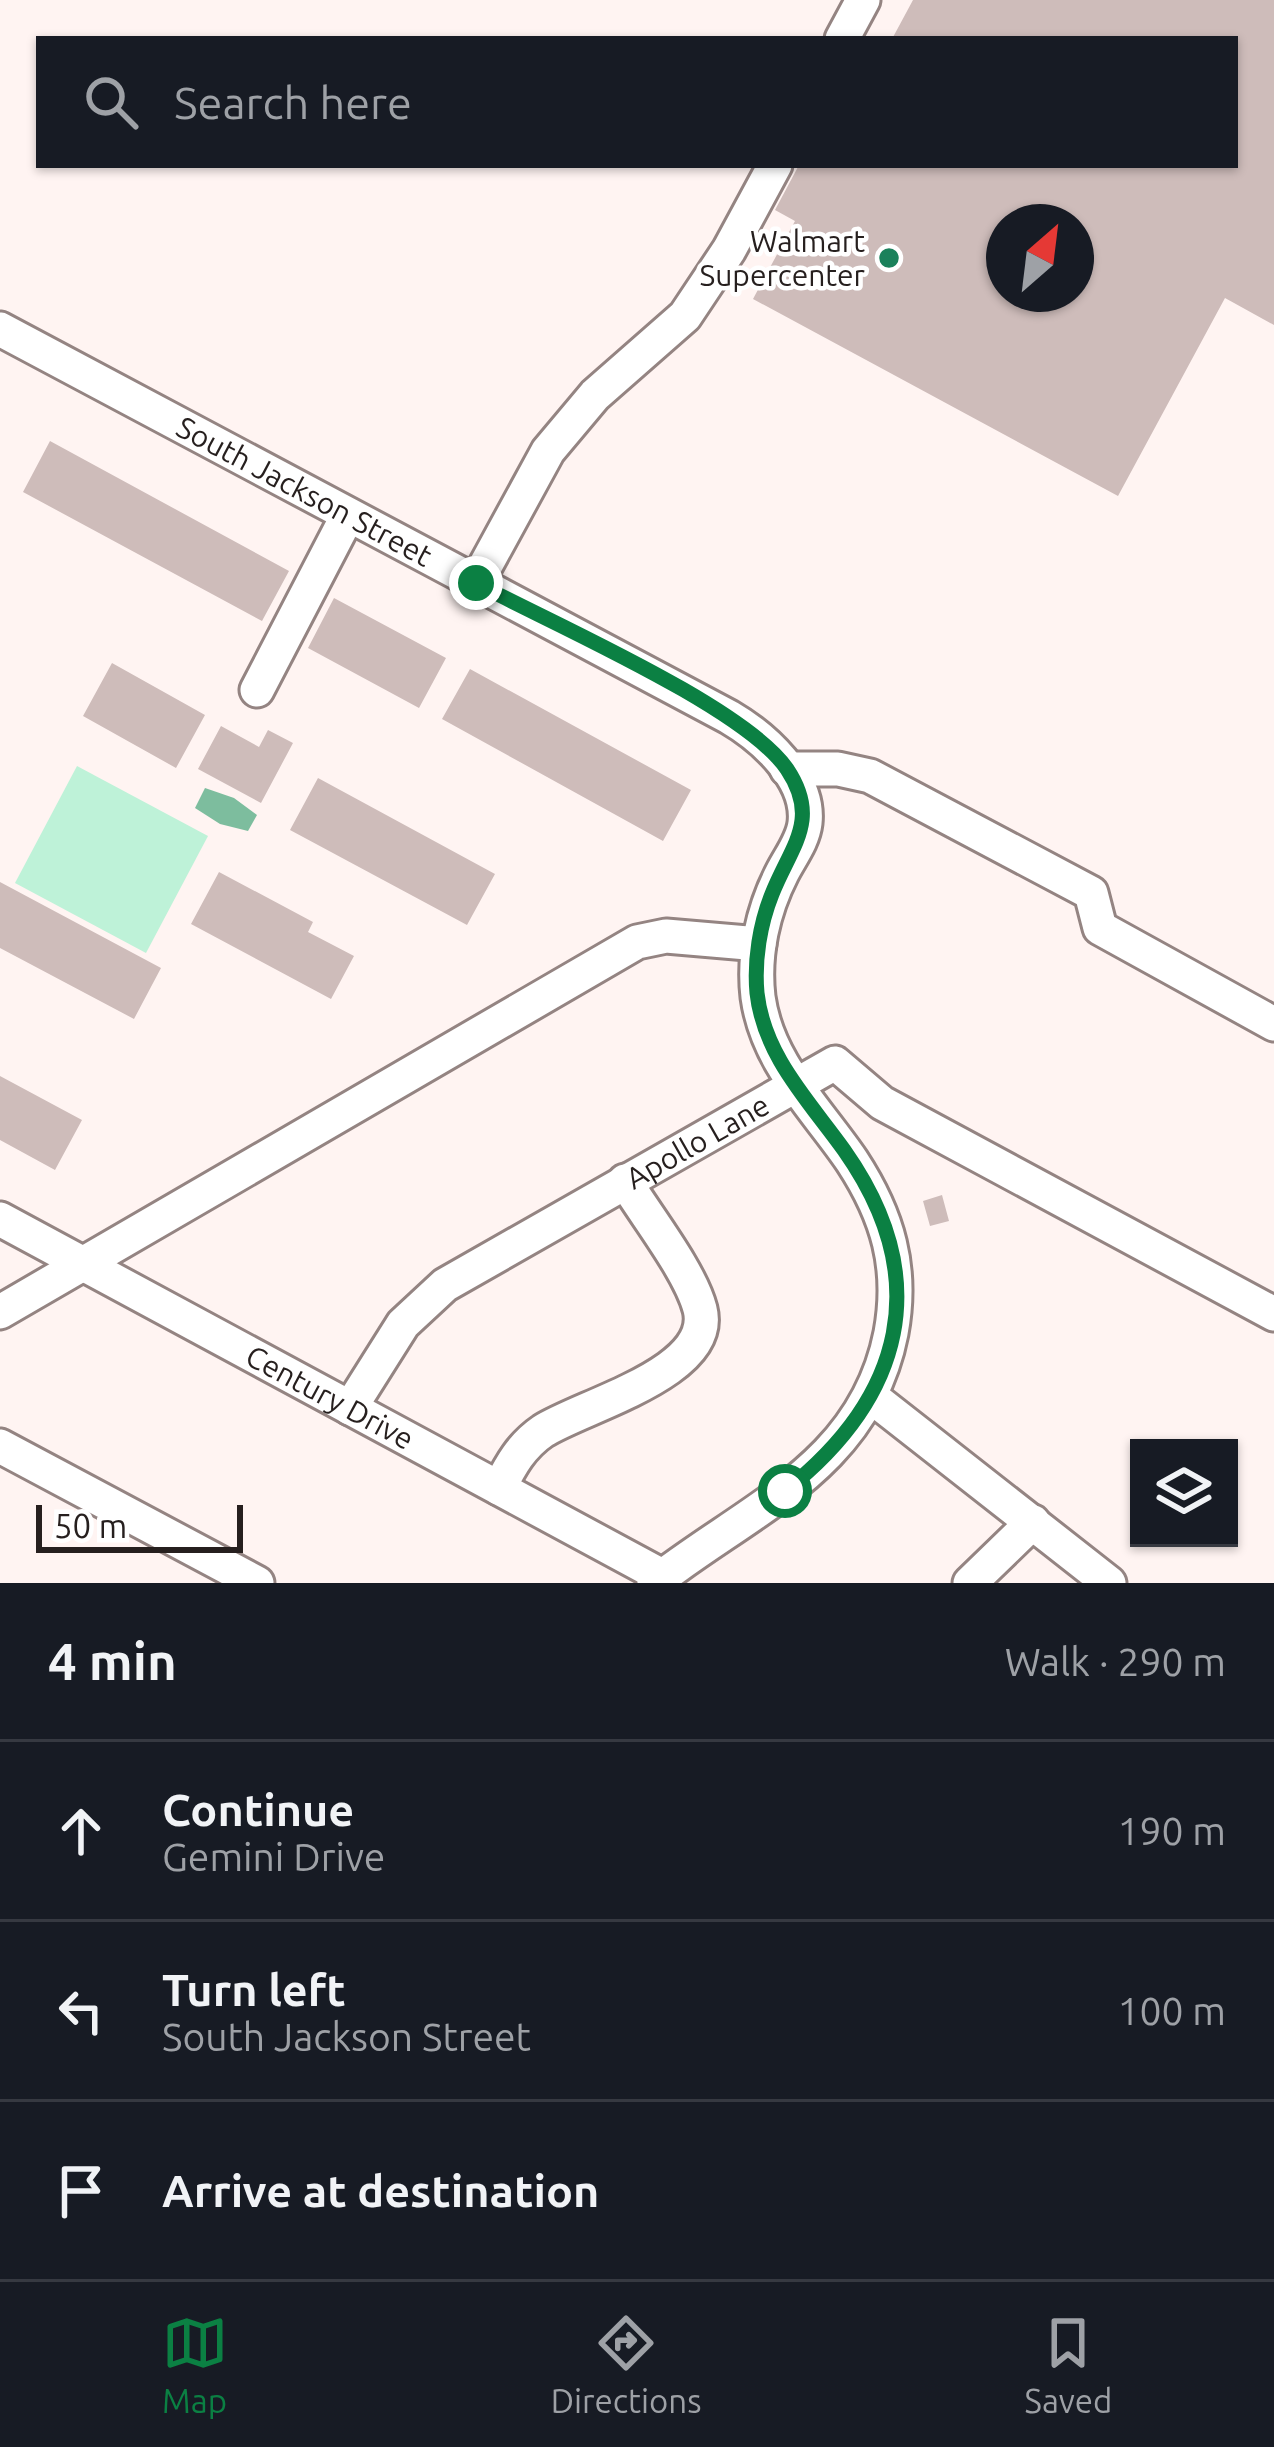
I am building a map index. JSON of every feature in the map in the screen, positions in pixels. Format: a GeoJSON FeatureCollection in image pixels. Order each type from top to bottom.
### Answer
{"type":"FeatureCollection","features":[{"type":"Feature","properties":{"kind":"street"},"geometry":{"type":"LineString","coordinates":[[844,36],[863,0]]}},
{"type":"Feature","properties":{"kind":"street"},"geometry":{"type":"LineString","coordinates":[[476,583],[548,451],[596,395],[695,303],[773,168]]}},
{"type":"Feature","properties":{"kind":"street","name":"South Jackson Street"},"geometry":{"type":"LineString","coordinates":[[0,329],[747,728],[792,779]]}},
{"type":"Feature","properties":{"kind":"street"},"geometry":{"type":"LineString","coordinates":[[257,690],[348,515]]}},
{"type":"Feature","properties":{"kind":"street"},"geometry":{"type":"LineString","coordinates":[[658,1580],[813,1469],[873,1397],[895,1312],[898,1276],[891,1242],[866,1183],[796,1087],[762,1017],[759,944],[773,891],[805,825],[792,779],[857,772],[884,784],[1090,893],[1100,928],[1274,1024]]}},
{"type":"Feature","properties":{"kind":"street"},"geometry":{"type":"LineString","coordinates":[[0,1312],[638,942],[666,936],[759,944]]}},
{"type":"Feature","properties":{"kind":"street","name":"Apollo Lane"},"geometry":{"type":"LineString","coordinates":[[350,1408],[421,1304],[475,1265],[835,1063],[882,1102],[1274,1314]]}},
{"type":"Feature","properties":{"kind":"street"},"geometry":{"type":"LineString","coordinates":[[499,1488],[530,1441],[672,1367],[698,1338],[701,1322],[695,1296],[626,1181]]}},
{"type":"Feature","properties":{"kind":"street","name":"Century Drive"},"geometry":{"type":"LineString","coordinates":[[0,1219],[499,1488],[658,1580]]}},
{"type":"Feature","properties":{"kind":"street"},"geometry":{"type":"LineString","coordinates":[[873,1397],[1109,1583]]}},
{"type":"Feature","properties":{"kind":"street"},"geometry":{"type":"LineString","coordinates":[[0,1446],[257,1583]]}},
{"type":"Feature","properties":{"kind":"street"},"geometry":{"type":"LineString","coordinates":[[970,1583],[1033,1522]]}},
{"type":"Feature","properties":{"kind":"shaded area"},"geometry":{"type":"Polygon","coordinates":[[[77,766],[208,836],[146,953],[15,883],[77,766]]]}},
{"type":"Feature","properties":{"kind":"shaded area"},"geometry":{"type":"Polygon","coordinates":[[[205,788],[234,798],[257,815],[248,831],[220,824],[195,808],[205,788]]]}},
{"type":"Feature","properties":{"kind":"building","name":"Walmart Supercenter"},"geometry":{"type":"Polygon","coordinates":[[[913,0],[1274,0],[1274,325],[1225,298],[1118,496],[753,299],[795,221],[775,210],[797,168],[1238,168],[1238,36],[894,36],[913,0]]]}},
{"type":"Feature","properties":{"kind":"building"},"geometry":{"type":"Polygon","coordinates":[[[50,441],[289,571],[262,621],[23,492],[50,441]]]}},
{"type":"Feature","properties":{"kind":"building"},"geometry":{"type":"Polygon","coordinates":[[[334,598],[446,658],[419,708],[308,648],[334,598]]]}},
{"type":"Feature","properties":{"kind":"building"},"geometry":{"type":"Polygon","coordinates":[[[112,663],[205,715],[176,768],[83,716],[112,663]]]}},
{"type":"Feature","properties":{"kind":"building"},"geometry":{"type":"Polygon","coordinates":[[[470,669],[691,790],[663,841],[442,719],[470,669]]]}},
{"type":"Feature","properties":{"kind":"building"},"geometry":{"type":"Polygon","coordinates":[[[221,726],[259,747],[268,730],[293,743],[261,803],[198,769],[221,726]]]}},
{"type":"Feature","properties":{"kind":"building"},"geometry":{"type":"Polygon","coordinates":[[[318,778],[495,874],[467,925],[290,830],[318,778]]]}},
{"type":"Feature","properties":{"kind":"building"},"geometry":{"type":"Polygon","coordinates":[[[219,872],[313,922],[308,932],[354,956],[331,999],[191,924],[219,872]]]}},
{"type":"Feature","properties":{"kind":"building"},"geometry":{"type":"Polygon","coordinates":[[[0,882],[161,968],[134,1019],[0,948],[0,882]]]}},
{"type":"Feature","properties":{"kind":"building"},"geometry":{"type":"Polygon","coordinates":[[[0,1076],[82,1120],[55,1170],[0,1140],[0,1076]]]}},
{"type":"Feature","properties":{"kind":"building"},"geometry":{"type":"Polygon","coordinates":[[[942,1195],[949,1221],[930,1226],[923,1201],[942,1195]]]}},
{"type":"Feature","properties":{"kind":"place","name":"Walmart Supercenter"},"geometry":{"type":"Point","coordinates":[889,258]}},
{"type":"Feature","properties":{"kind":"route"},"geometry":{"type":"LineString","coordinates":[[476,583],[747,728],[763,740],[798,788],[805,810],[802,837],[773,891],[762,924],[757,968],[762,1017],[780,1062],[866,1183],[880,1210],[898,1276],[887,1353],[873,1397],[837,1446],[785,1491]]}}]}
